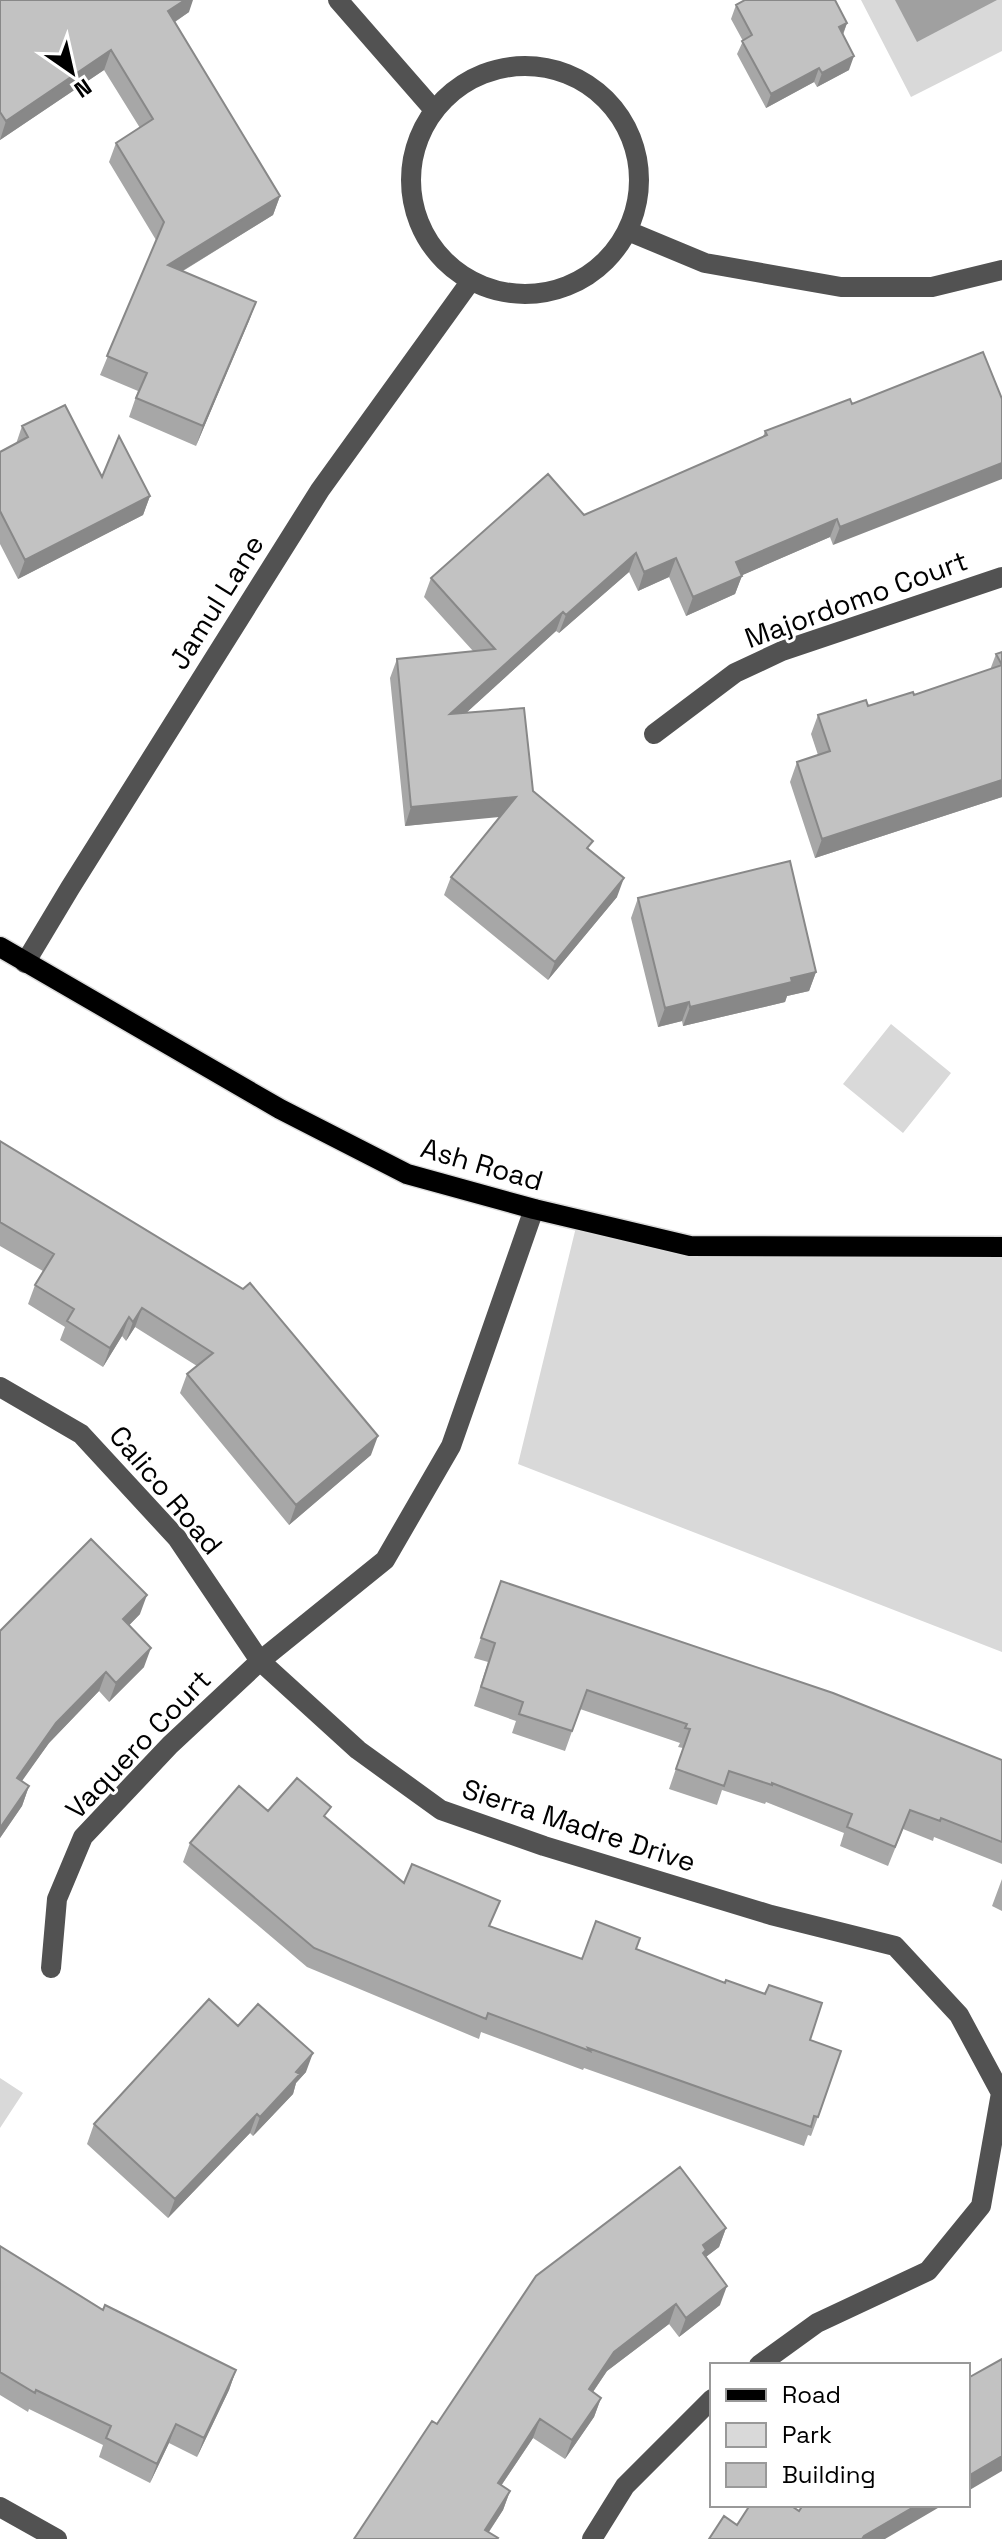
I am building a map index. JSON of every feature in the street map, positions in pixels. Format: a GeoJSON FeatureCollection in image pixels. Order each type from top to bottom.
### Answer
{"type":"FeatureCollection","features":[{"type":"Feature","properties":{"kind":"main road","name":"Ash Road"},"geometry":{"type":"LineString","coordinates":[[0,947],[280,1109],[407,1174],[534,1209],[690,1246],[1002,1247]]}},
{"type":"Feature","properties":{"kind":"street"},"geometry":{"type":"LineString","coordinates":[[338,0],[434,110]]}},
{"type":"Feature","properties":{"kind":"street"},"geometry":{"type":"LineString","coordinates":[[533,64],[569,73],[602,92],[625,122],[639,157],[639,194],[628,231],[607,260],[577,282],[542,293],[505,294],[470,282],[439,258],[417,223],[409,184],[415,145],[434,110],[461,84],[496,68],[533,64]]}},
{"type":"Feature","properties":{"kind":"street"},"geometry":{"type":"LineString","coordinates":[[628,231],[705,263],[841,287],[932,287],[1002,270]]}},
{"type":"Feature","properties":{"kind":"street","name":"Jamul Lane"},"geometry":{"type":"LineString","coordinates":[[25,963],[320,490],[470,282]]}},
{"type":"Feature","properties":{"kind":"street","name":"Majordomo Court"},"geometry":{"type":"LineString","coordinates":[[654,734],[735,673],[782,651],[1002,577]]}},
{"type":"Feature","properties":{"kind":"street"},"geometry":{"type":"LineString","coordinates":[[260,1661],[385,1560],[451,1446],[534,1209]]}},
{"type":"Feature","properties":{"kind":"street","name":"Calico Road"},"geometry":{"type":"LineString","coordinates":[[0,1387],[81,1434],[177,1538],[260,1661]]}},
{"type":"Feature","properties":{"kind":"street","name":"Vaquero Court"},"geometry":{"type":"LineString","coordinates":[[51,1968],[57,1899],[83,1837],[170,1745],[260,1661]]}},
{"type":"Feature","properties":{"kind":"street","name":"Sierra Madre Drive"},"geometry":{"type":"LineString","coordinates":[[260,1661],[358,1750],[441,1810],[544,1846],[771,1915],[895,1946],[959,2015],[1001,2093],[981,2206],[928,2271],[817,2323],[762,2363]]}},
{"type":"Feature","properties":{"kind":"street"},"geometry":{"type":"LineString","coordinates":[[592,2539],[625,2486],[710,2401]]}},
{"type":"Feature","properties":{"kind":"street"},"geometry":{"type":"LineString","coordinates":[[0,2507],[57,2539]]}},
{"type":"Feature","properties":{"kind":"green space"},"geometry":{"type":"Polygon","coordinates":[[[861,0],[1002,0],[1002,51],[911,97],[861,0]]]}},
{"type":"Feature","properties":{"kind":"green space"},"geometry":{"type":"Polygon","coordinates":[[[891,1024],[951,1073],[903,1133],[843,1084],[891,1024]]]}},
{"type":"Feature","properties":{"kind":"green space"},"geometry":{"type":"Polygon","coordinates":[[[578,1219],[690,1246],[1002,1247],[1002,1652],[518,1464],[578,1219]]]}},
{"type":"Feature","properties":{"kind":"green space"},"geometry":{"type":"Polygon","coordinates":[[[0,2078],[23,2093],[0,2128],[0,2078]]]}},
{"type":"Feature","properties":{"kind":"shaded area"},"geometry":{"type":"Polygon","coordinates":[[[895,0],[997,0],[917,42],[895,0]]]}},
{"type":"Feature","properties":{"kind":"building"},"geometry":{"type":"Polygon","coordinates":[[[0,0],[185,0],[168,11],[280,196],[168,265],[256,302],[203,426],[136,398],[147,373],[107,356],[164,222],[116,143],[153,119],[111,50],[6,121],[0,112],[0,0]]]}},
{"type":"Feature","properties":{"kind":"building"},"geometry":{"type":"Polygon","coordinates":[[[745,0],[835,0],[847,23],[839,27],[854,56],[822,73],[819,68],[771,94],[742,41],[752,35],[736,5],[745,0]]]}},
{"type":"Feature","properties":{"kind":"building"},"geometry":{"type":"Polygon","coordinates":[[[983,352],[1002,399],[1002,463],[840,527],[837,519],[736,562],[742,576],[693,597],[676,558],[644,572],[636,553],[566,615],[563,612],[450,714],[524,708],[533,791],[593,841],[587,848],[624,878],[555,962],[451,877],[516,797],[411,807],[397,659],[495,649],[431,578],[548,474],[584,515],[767,435],[765,431],[850,399],[852,404],[983,352]]]}},
{"type":"Feature","properties":{"kind":"building"},"geometry":{"type":"Polygon","coordinates":[[[65,405],[102,477],[119,436],[150,496],[25,560],[0,511],[0,452],[28,437],[22,426],[65,405]]]}},
{"type":"Feature","properties":{"kind":"building"},"geometry":{"type":"Polygon","coordinates":[[[1002,665],[1002,780],[822,839],[797,762],[830,751],[818,715],[866,700],[868,706],[913,692],[914,695],[1002,665]]]}},
{"type":"Feature","properties":{"kind":"building"},"geometry":{"type":"Polygon","coordinates":[[[790,861],[816,972],[791,978],[792,982],[690,1007],[689,1002],[665,1008],[638,898],[790,861]]]}},
{"type":"Feature","properties":{"kind":"building"},"geometry":{"type":"Polygon","coordinates":[[[0,1141],[243,1289],[250,1283],[378,1436],[296,1505],[187,1374],[213,1353],[142,1308],[133,1322],[129,1317],[110,1348],[67,1321],[74,1309],[35,1285],[54,1254],[0,1222],[0,1141]]]}},
{"type":"Feature","properties":{"kind":"building"},"geometry":{"type":"Polygon","coordinates":[[[91,1539],[147,1595],[123,1619],[151,1648],[116,1683],[106,1672],[56,1723],[17,1778],[29,1786],[0,1828],[0,1631],[91,1539]]]}},
{"type":"Feature","properties":{"kind":"building"},"geometry":{"type":"Polygon","coordinates":[[[501,1581],[833,1693],[1002,1760],[1002,1842],[941,1818],[940,1821],[910,1810],[895,1847],[847,1827],[852,1814],[772,1783],[729,1771],[724,1786],[676,1769],[690,1729],[685,1728],[687,1724],[587,1690],[572,1731],[519,1714],[523,1702],[481,1687],[495,1643],[481,1638],[501,1581]]]}},
{"type":"Feature","properties":{"kind":"building"},"geometry":{"type":"Polygon","coordinates":[[[297,1778],[331,1807],[324,1816],[404,1883],[412,1864],[500,1901],[489,1926],[582,1959],[596,1921],[640,1938],[636,1949],[725,1983],[726,1980],[765,1994],[769,1985],[822,2003],[810,2040],[841,2051],[818,2117],[814,2116],[811,2127],[488,2013],[486,2019],[314,1948],[190,1843],[239,1786],[268,1811],[297,1778]]]}},
{"type":"Feature","properties":{"kind":"building"},"geometry":{"type":"Polygon","coordinates":[[[209,1999],[238,2026],[258,2004],[313,2053],[296,2072],[300,2074],[260,2117],[257,2114],[175,2199],[94,2124],[209,1999]]]}},
{"type":"Feature","properties":{"kind":"building"},"geometry":{"type":"Polygon","coordinates":[[[680,2167],[726,2228],[703,2245],[706,2250],[703,2253],[727,2286],[686,2318],[676,2304],[614,2352],[589,2389],[601,2398],[572,2440],[540,2419],[498,2483],[510,2491],[485,2530],[497,2539],[354,2539],[432,2421],[437,2424],[536,2276],[680,2167]]]}},
{"type":"Feature","properties":{"kind":"building"},"geometry":{"type":"Polygon","coordinates":[[[0,2246],[103,2310],[105,2305],[236,2370],[204,2438],[176,2424],[157,2464],[106,2438],[111,2426],[36,2390],[35,2393],[0,2372],[0,2246]]]}},
{"type":"Feature","properties":{"kind":"building"},"geometry":{"type":"Polygon","coordinates":[[[1002,2359],[1002,2456],[970,2475],[970,2377],[1002,2359]]]}},
{"type":"Feature","properties":{"kind":"building"},"geometry":{"type":"Polygon","coordinates":[[[749,2507],[793,2507],[799,2511],[802,2507],[914,2507],[862,2539],[709,2539],[724,2516],[737,2525],[749,2507]]]}}]}
